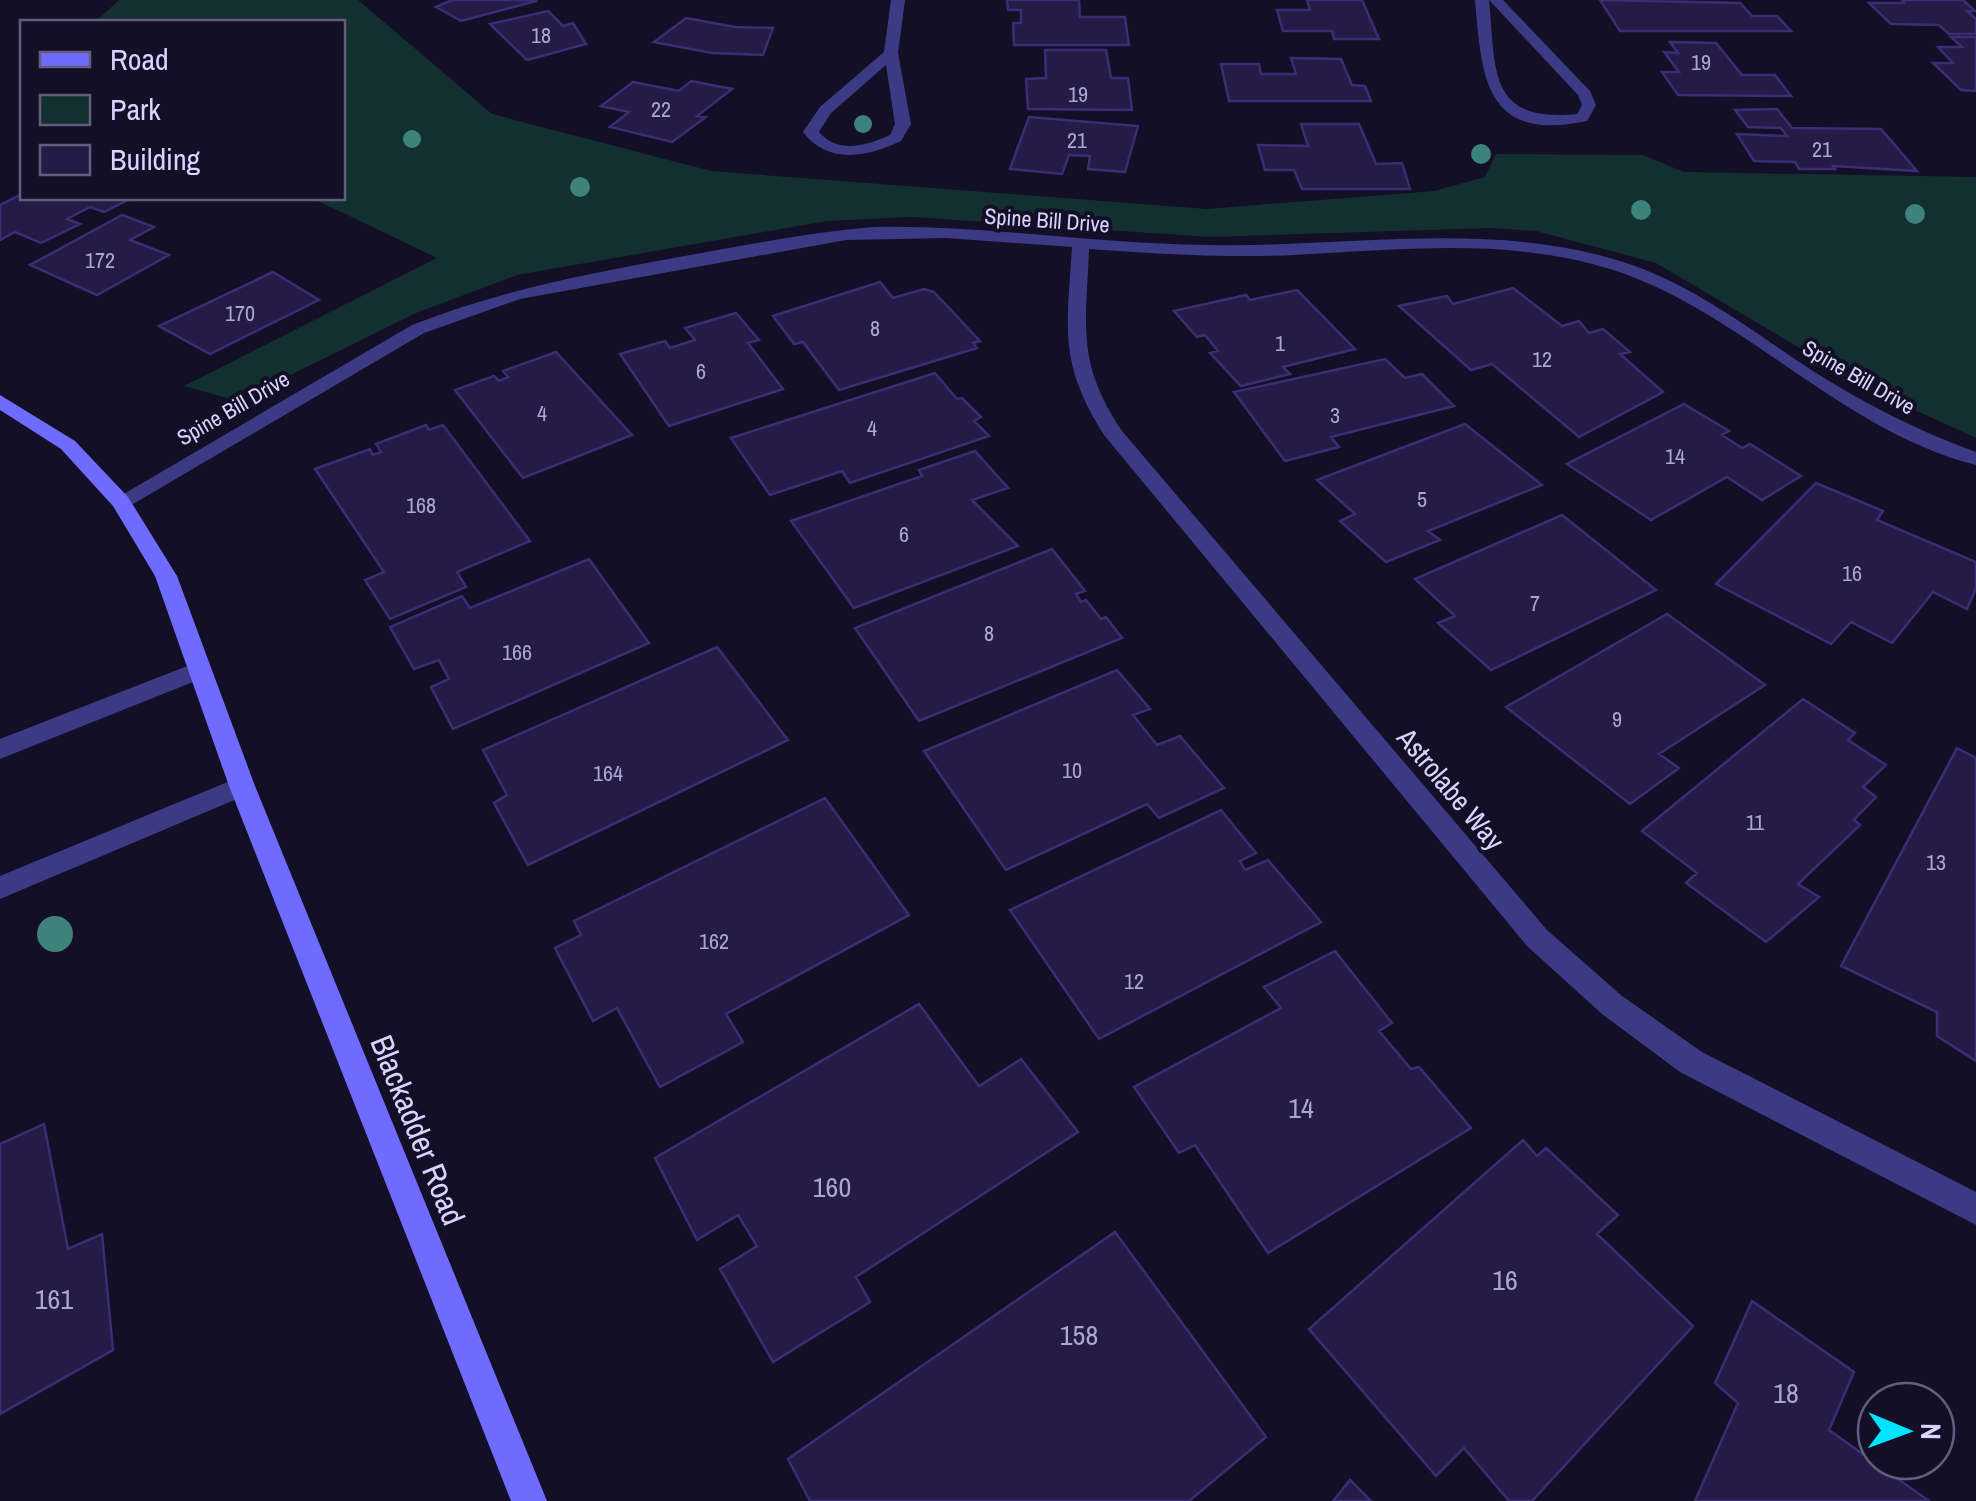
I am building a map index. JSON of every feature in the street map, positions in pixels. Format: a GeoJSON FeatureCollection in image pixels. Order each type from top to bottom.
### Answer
{"type":"FeatureCollection","features":[{"type":"Feature","properties":{"kind":"street"},"geometry":{"type":"LineString","coordinates":[[891,54],[825,110],[811,132],[816,142],[857,151],[896,138],[904,124],[891,54],[898,0]]}},
{"type":"Feature","properties":{"kind":"street"},"geometry":{"type":"LineString","coordinates":[[1482,0],[1491,87],[1499,101],[1512,112],[1536,120],[1582,118],[1589,105],[1584,94],[1496,0]]}},
{"type":"Feature","properties":{"kind":"street","name":"Spine Bill Drive"},"geometry":{"type":"LineString","coordinates":[[121,502],[418,330],[517,292],[831,235],[909,232],[1081,245],[1248,251],[1432,243],[1556,250],[1618,266],[1658,284],[1832,391],[1905,430],[1976,459]]}},
{"type":"Feature","properties":{"kind":"street","name":"Astrolabe Way"},"geometry":{"type":"LineString","coordinates":[[1081,245],[1076,364],[1088,398],[1114,435],[1536,938],[1612,1005],[1690,1062],[1976,1209]]}},
{"type":"Feature","properties":{"kind":"street","name":"Blackadder Road"},"geometry":{"type":"LineString","coordinates":[[0,401],[68,445],[121,502],[166,576],[242,786],[530,1501]]}},
{"type":"Feature","properties":{"kind":"street"},"geometry":{"type":"LineString","coordinates":[[0,748],[200,670]]}},
{"type":"Feature","properties":{"kind":"street"},"geometry":{"type":"LineString","coordinates":[[0,888],[242,786]]}},
{"type":"Feature","properties":{"kind":"green space"},"geometry":{"type":"Polygon","coordinates":[[[119,0],[358,0],[492,114],[711,171],[1207,209],[1434,191],[1485,177],[1496,154],[1643,155],[1684,172],[1976,177],[1976,438],[1869,389],[1656,263],[1536,231],[1490,228],[1211,237],[912,217],[827,221],[517,275],[416,313],[238,401],[184,386],[437,258],[316,200],[345,200],[345,20],[97,20],[119,0]]]}},
{"type":"Feature","properties":{"kind":"building"},"geometry":{"type":"Polygon","coordinates":[[[452,0],[536,1],[461,21],[436,7],[452,0]]]}},
{"type":"Feature","properties":{"kind":"building"},"geometry":{"type":"Polygon","coordinates":[[[1007,0],[1079,0],[1080,17],[1125,17],[1129,45],[1014,45],[1013,23],[1021,23],[1021,10],[1008,10],[1007,0]]]}},
{"type":"Feature","properties":{"kind":"building"},"geometry":{"type":"Polygon","coordinates":[[[1307,0],[1362,0],[1379,39],[1334,39],[1332,31],[1283,31],[1277,10],[1310,10],[1307,0]]]}},
{"type":"Feature","properties":{"kind":"building"},"geometry":{"type":"Polygon","coordinates":[[[1600,0],[1740,3],[1752,16],[1777,16],[1791,31],[1620,31],[1600,0]]]}},
{"type":"Feature","properties":{"kind":"building"},"geometry":{"type":"Polygon","coordinates":[[[1902,0],[1963,0],[1975,11],[1967,11],[1976,19],[1976,34],[1949,34],[1939,25],[1891,24],[1869,3],[1904,3],[1902,0]]]}},
{"type":"Feature","properties":{"kind":"building"},"geometry":{"type":"Polygon","coordinates":[[[548,11],[563,26],[573,23],[586,44],[527,60],[490,24],[548,11]]]}},
{"type":"Feature","properties":{"kind":"building"},"geometry":{"type":"Polygon","coordinates":[[[686,18],[735,27],[773,28],[763,55],[712,53],[654,42],[686,18]]]}},
{"type":"Feature","properties":{"kind":"building"},"geometry":{"type":"Polygon","coordinates":[[[1951,37],[1976,37],[1976,91],[1961,90],[1933,63],[1953,63],[1938,47],[1962,47],[1951,37]]]}},
{"type":"Feature","properties":{"kind":"building"},"geometry":{"type":"Polygon","coordinates":[[[1670,42],[1716,43],[1742,75],[1775,75],[1791,96],[1678,95],[1662,72],[1679,72],[1664,52],[1678,53],[1670,42]]]}},
{"type":"Feature","properties":{"kind":"building"},"geometry":{"type":"Polygon","coordinates":[[[1045,50],[1106,50],[1111,78],[1128,78],[1132,110],[1028,109],[1026,79],[1046,78],[1045,50]]]}},
{"type":"Feature","properties":{"kind":"building"},"geometry":{"type":"Polygon","coordinates":[[[1291,58],[1341,59],[1352,85],[1365,86],[1371,101],[1229,101],[1221,64],[1259,64],[1261,74],[1296,74],[1291,58]]]}},
{"type":"Feature","properties":{"kind":"building"},"geometry":{"type":"Polygon","coordinates":[[[691,81],[732,89],[697,116],[706,117],[672,142],[610,127],[629,112],[601,106],[633,82],[679,91],[691,81]]]}},
{"type":"Feature","properties":{"kind":"building"},"geometry":{"type":"Polygon","coordinates":[[[1777,109],[1792,128],[1881,129],[1917,171],[1833,166],[1835,169],[1799,169],[1795,162],[1754,161],[1737,134],[1787,136],[1781,128],[1748,127],[1735,110],[1777,109]]]}},
{"type":"Feature","properties":{"kind":"building"},"geometry":{"type":"Polygon","coordinates":[[[1029,117],[1138,126],[1125,172],[1088,169],[1090,156],[1069,155],[1062,174],[1010,169],[1029,117]]]}},
{"type":"Feature","properties":{"kind":"building"},"geometry":{"type":"Polygon","coordinates":[[[1301,124],[1359,124],[1376,164],[1402,163],[1410,189],[1302,189],[1294,170],[1265,170],[1258,145],[1308,146],[1301,124]]]}},
{"type":"Feature","properties":{"kind":"building"},"geometry":{"type":"Polygon","coordinates":[[[20,195],[20,200],[128,200],[104,212],[90,207],[67,219],[80,224],[41,243],[15,232],[0,240],[0,205],[20,195]]]}},
{"type":"Feature","properties":{"kind":"building"},"geometry":{"type":"Polygon","coordinates":[[[122,215],[154,227],[130,240],[169,255],[97,295],[30,265],[122,215]]]}},
{"type":"Feature","properties":{"kind":"building"},"geometry":{"type":"Polygon","coordinates":[[[273,272],[319,300],[210,354],[159,326],[273,272]]]}},
{"type":"Feature","properties":{"kind":"building"},"geometry":{"type":"Polygon","coordinates":[[[880,282],[893,298],[924,289],[934,292],[980,341],[973,343],[977,348],[839,390],[803,342],[794,344],[773,316],[880,282]]]}},
{"type":"Feature","properties":{"kind":"building"},"geometry":{"type":"Polygon","coordinates":[[[1513,288],[1562,326],[1579,321],[1589,333],[1603,329],[1630,352],[1620,354],[1663,392],[1579,437],[1492,364],[1471,370],[1399,306],[1447,296],[1453,304],[1513,288]]]}},
{"type":"Feature","properties":{"kind":"building"},"geometry":{"type":"Polygon","coordinates":[[[1297,290],[1355,349],[1283,367],[1290,374],[1241,386],[1210,353],[1218,351],[1205,335],[1197,337],[1174,311],[1246,295],[1250,300],[1297,290]]]}},
{"type":"Feature","properties":{"kind":"building"},"geometry":{"type":"Polygon","coordinates":[[[736,313],[759,340],[748,343],[783,389],[669,426],[620,354],[665,341],[670,348],[695,340],[685,328],[736,313]]]}},
{"type":"Feature","properties":{"kind":"building"},"geometry":{"type":"Polygon","coordinates":[[[556,352],[632,435],[523,478],[455,390],[494,376],[499,381],[508,377],[503,371],[556,352]]]}},
{"type":"Feature","properties":{"kind":"building"},"geometry":{"type":"Polygon","coordinates":[[[1385,359],[1405,378],[1422,374],[1454,406],[1331,437],[1339,447],[1285,461],[1234,392],[1385,359]]]}},
{"type":"Feature","properties":{"kind":"building"},"geometry":{"type":"Polygon","coordinates":[[[935,373],[957,399],[962,398],[981,417],[974,421],[989,436],[850,483],[842,471],[770,495],[731,438],[935,373]]]}},
{"type":"Feature","properties":{"kind":"building"},"geometry":{"type":"Polygon","coordinates":[[[1684,404],[1729,431],[1722,435],[1742,448],[1750,444],[1801,476],[1762,500],[1727,477],[1651,520],[1567,464],[1684,404]]]}},
{"type":"Feature","properties":{"kind":"building"},"geometry":{"type":"Polygon","coordinates":[[[1465,424],[1542,485],[1428,531],[1440,540],[1386,562],[1340,521],[1355,514],[1317,480],[1465,424]]]}},
{"type":"Feature","properties":{"kind":"building"},"geometry":{"type":"Polygon","coordinates":[[[426,425],[429,430],[443,425],[530,541],[457,572],[466,587],[390,619],[365,580],[384,572],[315,469],[370,449],[373,455],[381,452],[376,444],[426,425]]]}},
{"type":"Feature","properties":{"kind":"building"},"geometry":{"type":"Polygon","coordinates":[[[975,451],[1008,488],[972,500],[1018,546],[854,608],[791,521],[922,476],[919,470],[975,451]]]}},
{"type":"Feature","properties":{"kind":"building"},"geometry":{"type":"Polygon","coordinates":[[[1816,483],[1883,511],[1877,520],[1976,562],[1976,588],[1967,609],[1933,592],[1892,643],[1851,622],[1831,644],[1716,584],[1816,483]]]}},
{"type":"Feature","properties":{"kind":"building"},"geometry":{"type":"Polygon","coordinates":[[[1562,515],[1656,590],[1491,670],[1438,623],[1455,616],[1415,579],[1562,515]]]}},
{"type":"Feature","properties":{"kind":"building"},"geometry":{"type":"Polygon","coordinates":[[[1052,549],[1085,591],[1076,594],[1081,602],[1086,600],[1101,619],[1106,617],[1122,638],[919,721],[855,628],[1052,549]]]}},
{"type":"Feature","properties":{"kind":"building"},"geometry":{"type":"Polygon","coordinates":[[[589,559],[649,643],[453,729],[431,687],[449,679],[439,660],[414,669],[390,627],[462,596],[470,608],[589,559]]]}},
{"type":"Feature","properties":{"kind":"building"},"geometry":{"type":"Polygon","coordinates":[[[1667,614],[1765,685],[1659,754],[1679,768],[1630,804],[1506,707],[1667,614]]]}},
{"type":"Feature","properties":{"kind":"building"},"geometry":{"type":"Polygon","coordinates":[[[717,647],[788,740],[528,865],[494,803],[507,795],[483,750],[717,647]]]}},
{"type":"Feature","properties":{"kind":"building"},"geometry":{"type":"Polygon","coordinates":[[[1117,670],[1150,709],[1133,715],[1157,745],[1180,736],[1224,788],[1159,818],[1147,804],[1006,870],[924,751],[1117,670]]]}},
{"type":"Feature","properties":{"kind":"building"},"geometry":{"type":"Polygon","coordinates":[[[1803,699],[1855,733],[1848,740],[1886,765],[1863,787],[1876,797],[1854,820],[1860,825],[1798,884],[1819,897],[1766,942],[1686,883],[1697,873],[1642,831],[1803,699]]]}},
{"type":"Feature","properties":{"kind":"building"},"geometry":{"type":"Polygon","coordinates":[[[1957,748],[1976,758],[1976,1061],[1937,1036],[1937,1012],[1841,966],[1957,748]]]}},
{"type":"Feature","properties":{"kind":"building"},"geometry":{"type":"Polygon","coordinates":[[[825,798],[909,915],[726,1014],[743,1042],[660,1087],[617,1008],[593,1021],[555,948],[581,935],[574,921],[825,798]]]}},
{"type":"Feature","properties":{"kind":"building"},"geometry":{"type":"Polygon","coordinates":[[[1221,810],[1256,853],[1240,861],[1245,870],[1268,860],[1321,922],[1099,1039],[1010,910],[1221,810]]]}},
{"type":"Feature","properties":{"kind":"building"},"geometry":{"type":"Polygon","coordinates":[[[1335,951],[1392,1023],[1379,1031],[1411,1069],[1419,1067],[1471,1128],[1268,1253],[1195,1145],[1179,1153],[1134,1087],[1281,1008],[1264,987],[1335,951]]]}},
{"type":"Feature","properties":{"kind":"building"},"geometry":{"type":"Polygon","coordinates":[[[919,1004],[979,1086],[1021,1059],[1078,1132],[856,1277],[870,1302],[773,1362],[720,1269],[757,1246],[738,1215],[697,1240],[655,1158],[919,1004]]]}},
{"type":"Feature","properties":{"kind":"building"},"geometry":{"type":"Polygon","coordinates":[[[44,1124],[68,1249],[102,1234],[113,1350],[0,1414],[0,1144],[44,1124]]]}},
{"type":"Feature","properties":{"kind":"building"},"geometry":{"type":"Polygon","coordinates":[[[1523,1140],[1537,1156],[1546,1148],[1618,1215],[1597,1234],[1693,1326],[1532,1501],[1509,1501],[1464,1448],[1436,1476],[1309,1329],[1523,1140]]]}},
{"type":"Feature","properties":{"kind":"building"},"geometry":{"type":"Polygon","coordinates":[[[1115,1232],[1266,1437],[1189,1501],[810,1501],[788,1459],[1115,1232]]]}},
{"type":"Feature","properties":{"kind":"building"},"geometry":{"type":"Polygon","coordinates":[[[1752,1301],[1854,1372],[1829,1430],[1856,1449],[1856,1481],[1901,1481],[1929,1501],[1695,1501],[1738,1403],[1715,1383],[1752,1301]]]}},
{"type":"Feature","properties":{"kind":"building"},"geometry":{"type":"Polygon","coordinates":[[[1350,1480],[1371,1501],[1333,1501],[1350,1480]]]}}]}
